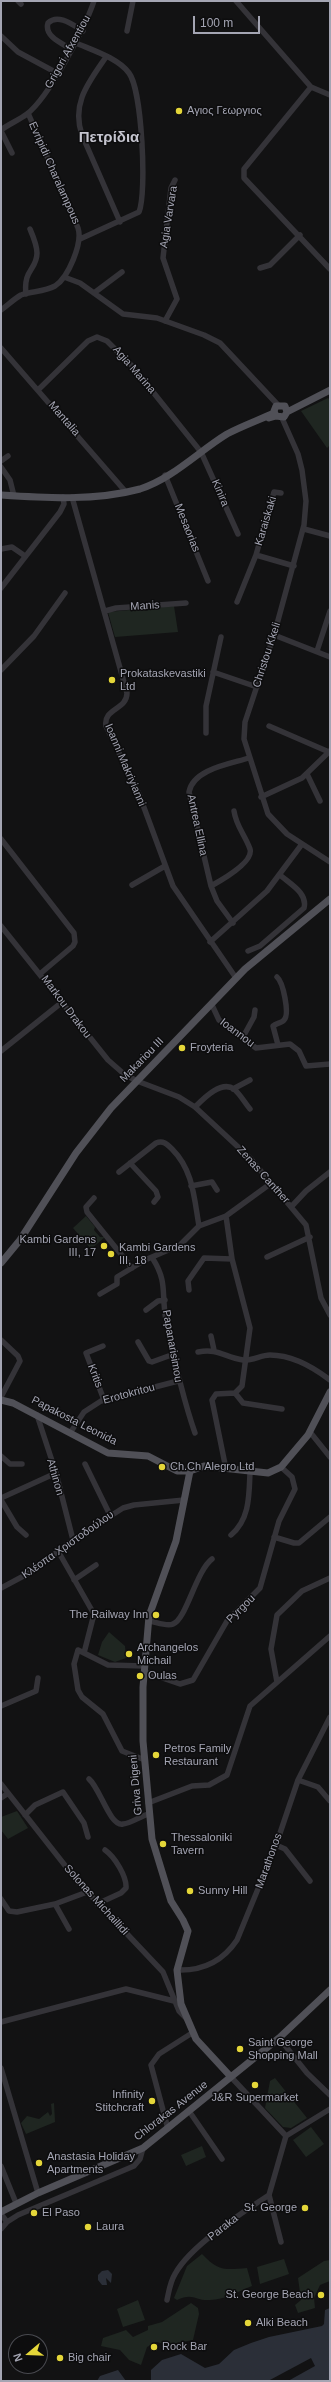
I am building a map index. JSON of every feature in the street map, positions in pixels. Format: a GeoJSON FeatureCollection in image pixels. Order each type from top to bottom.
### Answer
{"type":"FeatureCollection","features":[{"type":"Feature","properties":{"kind":"main road"},"geometry":{"type":"LineString","coordinates":[[1,494],[14,496],[72,497],[141,488],[165,475],[227,434],[311,400],[330,390]]}},
{"type":"Feature","properties":{"kind":"main road","name":"Makariou III"},"geometry":{"type":"LineString","coordinates":[[2,1260],[20,1240],[88,1136],[137,1081],[212,1005],[236,978],[276,942],[330,900]]}},
{"type":"Feature","properties":{"kind":"main road"},"geometry":{"type":"LineString","coordinates":[[281,1467],[310,1432],[330,1392]]}},
{"type":"Feature","properties":{"kind":"main road","name":"Papakosta Leonida"},"geometry":{"type":"LineString","coordinates":[[1,1399],[13,1403],[108,1452],[148,1456],[171,1470],[190,1471],[204,1466],[250,1472],[271,1472],[281,1467]]}},
{"type":"Feature","properties":{"kind":"main road","name":"Griva Digeni"},"geometry":{"type":"LineString","coordinates":[[190,1471],[176,1541],[155,1594],[149,1621],[142,1722],[152,1839],[169,1896],[187,1928],[187,1936],[177,1970],[178,1989],[185,2017],[192,2033],[201,2045],[231,2077]]}},
{"type":"Feature","properties":{"kind":"main road","name":"Chlorakas Avenue"},"geometry":{"type":"LineString","coordinates":[[1,2213],[18,2202],[143,2148],[278,2038],[330,1990]]}},
{"type":"Feature","properties":{"kind":"street","name":"Grigori Afxentiou"},"geometry":{"type":"LineString","coordinates":[[1,130],[28,113],[49,90],[57,73],[83,31],[94,1]]}},
{"type":"Feature","properties":{"kind":"street"},"geometry":{"type":"LineString","coordinates":[[127,31],[133,1]]}},
{"type":"Feature","properties":{"kind":"street"},"geometry":{"type":"LineString","coordinates":[[236,1],[311,87],[330,95]]}},
{"type":"Feature","properties":{"kind":"street"},"geometry":{"type":"LineString","coordinates":[[71,49],[50,35],[47,27],[48,23],[59,19],[83,31]]}},
{"type":"Feature","properties":{"kind":"street"},"geometry":{"type":"LineString","coordinates":[[1,36],[18,52],[57,73]]}},
{"type":"Feature","properties":{"kind":"street"},"geometry":{"type":"LineString","coordinates":[[76,42],[121,65],[130,74],[138,101],[142,136],[141,207],[135,216],[80,239]]}},
{"type":"Feature","properties":{"kind":"street"},"geometry":{"type":"LineString","coordinates":[[106,57],[82,92],[79,104],[78,121],[82,135],[120,222]]}},
{"type":"Feature","properties":{"kind":"street"},"geometry":{"type":"LineString","coordinates":[[311,87],[243,172],[244,178],[300,235],[330,269]]}},
{"type":"Feature","properties":{"kind":"street","name":"Evripidi Charalampous"},"geometry":{"type":"LineString","coordinates":[[28,113],[78,228],[80,239],[77,251],[64,277]]}},
{"type":"Feature","properties":{"kind":"street"},"geometry":{"type":"LineString","coordinates":[[1,130],[12,153]]}},
{"type":"Feature","properties":{"kind":"street","name":"Agia Varvara"},"geometry":{"type":"LineString","coordinates":[[165,321],[177,299],[163,258],[170,214],[171,188],[176,180]]}},
{"type":"Feature","properties":{"kind":"street"},"geometry":{"type":"LineString","coordinates":[[26,294],[25,277],[33,266],[37,253],[30,229]]}},
{"type":"Feature","properties":{"kind":"street"},"geometry":{"type":"LineString","coordinates":[[260,268],[270,265],[300,235]]}},
{"type":"Feature","properties":{"kind":"street"},"geometry":{"type":"LineString","coordinates":[[94,293],[122,272]]}},
{"type":"Feature","properties":{"kind":"street"},"geometry":{"type":"LineString","coordinates":[[1,310],[26,294],[55,286],[64,277]]}},
{"type":"Feature","properties":{"kind":"street","name":"Christou Kkeli"},"geometry":{"type":"LineString","coordinates":[[64,277],[80,283],[123,314],[165,321],[204,335],[220,343],[262,387],[281,411],[298,454],[305,495],[304,529],[274,635],[244,728],[244,739],[261,797],[273,821],[302,844],[330,862]]}},
{"type":"Feature","properties":{"kind":"street","name":"Agia Marina"},"geometry":{"type":"LineString","coordinates":[[38,390],[88,341],[94,338],[103,338],[133,367],[201,452]]}},
{"type":"Feature","properties":{"kind":"street","name":"Mantalia"},"geometry":{"type":"LineString","coordinates":[[1,348],[126,491]]}},
{"type":"Feature","properties":{"kind":"street","name":"Kinira"},"geometry":{"type":"LineString","coordinates":[[201,452],[238,534]]}},
{"type":"Feature","properties":{"kind":"street"},"geometry":{"type":"LineString","coordinates":[[1,461],[8,456]]}},
{"type":"Feature","properties":{"kind":"street"},"geometry":{"type":"LineString","coordinates":[[1,467],[12,484],[14,496]]}},
{"type":"Feature","properties":{"kind":"street","name":"Mesaorias"},"geometry":{"type":"LineString","coordinates":[[165,475],[208,581]]}},
{"type":"Feature","properties":{"kind":"street","name":"Karaiskaki"},"geometry":{"type":"LineString","coordinates":[[237,602],[256,555],[274,492],[281,493]]}},
{"type":"Feature","properties":{"kind":"street"},"geometry":{"type":"LineString","coordinates":[[1,588],[60,512],[64,504],[63,497]]}},
{"type":"Feature","properties":{"kind":"street","name":"Ioanni Makriyianni"},"geometry":{"type":"LineString","coordinates":[[72,497],[105,610],[127,697],[123,706],[108,714],[106,726],[139,794],[165,866],[178,894],[236,978]]}},
{"type":"Feature","properties":{"kind":"street"},"geometry":{"type":"LineString","coordinates":[[304,529],[330,536]]}},
{"type":"Feature","properties":{"kind":"street"},"geometry":{"type":"LineString","coordinates":[[1,549],[12,547],[25,556]]}},
{"type":"Feature","properties":{"kind":"street","name":"Karaiskaki"},"geometry":{"type":"LineString","coordinates":[[256,555],[294,566]]}},
{"type":"Feature","properties":{"kind":"street"},"geometry":{"type":"LineString","coordinates":[[1,670],[34,636],[65,593]]}},
{"type":"Feature","properties":{"kind":"street","name":"Manis"},"geometry":{"type":"LineString","coordinates":[[105,610],[186,603]]}},
{"type":"Feature","properties":{"kind":"street"},"geometry":{"type":"LineString","coordinates":[[317,651],[330,611]]}},
{"type":"Feature","properties":{"kind":"street"},"geometry":{"type":"LineString","coordinates":[[274,635],[330,657]]}},
{"type":"Feature","properties":{"kind":"street"},"geometry":{"type":"LineString","coordinates":[[206,733],[206,706],[221,637]]}},
{"type":"Feature","properties":{"kind":"street"},"geometry":{"type":"LineString","coordinates":[[213,672],[257,687]]}},
{"type":"Feature","properties":{"kind":"street"},"geometry":{"type":"LineString","coordinates":[[261,797],[283,788],[307,774],[330,752],[269,726]]}},
{"type":"Feature","properties":{"kind":"street","name":"Antrea Ellina"},"geometry":{"type":"LineString","coordinates":[[233,923],[217,901],[211,886],[191,808],[190,788],[198,776],[249,758]]}},
{"type":"Feature","properties":{"kind":"street"},"geometry":{"type":"LineString","coordinates":[[307,774],[320,801]]}},
{"type":"Feature","properties":{"kind":"street"},"geometry":{"type":"LineString","coordinates":[[211,886],[229,876],[249,856],[250,849],[236,822],[234,811]]}},
{"type":"Feature","properties":{"kind":"street"},"geometry":{"type":"LineString","coordinates":[[1,839],[74,933],[75,942],[73,946],[41,973]]}},
{"type":"Feature","properties":{"kind":"street"},"geometry":{"type":"LineString","coordinates":[[210,942],[255,903],[280,875],[302,844]]}},
{"type":"Feature","properties":{"kind":"street"},"geometry":{"type":"LineString","coordinates":[[132,885],[165,866]]}},
{"type":"Feature","properties":{"kind":"street"},"geometry":{"type":"LineString","coordinates":[[248,951],[260,946],[304,908],[305,901],[303,895],[280,875]]}},
{"type":"Feature","properties":{"kind":"street","name":"Markou Drakou"},"geometry":{"type":"LineString","coordinates":[[1,926],[41,973],[61,1003],[108,1060],[124,1074],[137,1081]]}},
{"type":"Feature","properties":{"kind":"street"},"geometry":{"type":"LineString","coordinates":[[277,977],[283,987],[286,1016],[284,1020],[273,1026],[278,1045]]}},
{"type":"Feature","properties":{"kind":"street"},"geometry":{"type":"LineString","coordinates":[[1,1051],[61,1003]]}},
{"type":"Feature","properties":{"kind":"street","name":"Ioannou"},"geometry":{"type":"LineString","coordinates":[[212,1005],[219,1020],[258,1049],[290,1044],[297,1048],[305,1064],[309,1067],[330,1064]]}},
{"type":"Feature","properties":{"kind":"street"},"geometry":{"type":"LineString","coordinates":[[243,1037],[255,1010]]}},
{"type":"Feature","properties":{"kind":"street"},"geometry":{"type":"LineString","coordinates":[[233,1089],[250,1080]]}},
{"type":"Feature","properties":{"kind":"street","name":"Zenas Canther"},"geometry":{"type":"LineString","coordinates":[[137,1081],[179,1097],[195,1107],[250,1158],[270,1184],[306,1225],[310,1237],[321,1298],[330,1315]]}},
{"type":"Feature","properties":{"kind":"street"},"geometry":{"type":"LineString","coordinates":[[195,1107],[224,1087],[233,1089],[250,1109]]}},
{"type":"Feature","properties":{"kind":"street"},"geometry":{"type":"LineString","coordinates":[[119,1172],[152,1145],[164,1142],[184,1162],[192,1186],[199,1226]]}},
{"type":"Feature","properties":{"kind":"street"},"geometry":{"type":"LineString","coordinates":[[130,1163],[158,1193],[158,1197],[154,1202]]}},
{"type":"Feature","properties":{"kind":"street"},"geometry":{"type":"LineString","coordinates":[[291,1207],[306,1191],[330,1172]]}},
{"type":"Feature","properties":{"kind":"street"},"geometry":{"type":"LineString","coordinates":[[192,1186],[212,1182],[217,1190]]}},
{"type":"Feature","properties":{"kind":"street"},"geometry":{"type":"LineString","coordinates":[[100,1294],[117,1284],[117,1277],[180,1244],[199,1226],[226,1216],[270,1184]]}},
{"type":"Feature","properties":{"kind":"street"},"geometry":{"type":"LineString","coordinates":[[94,1198],[86,1207],[87,1212],[132,1268]]}},
{"type":"Feature","properties":{"kind":"street"},"geometry":{"type":"LineString","coordinates":[[226,1216],[232,1259],[250,1328],[242,1386],[234,1393],[216,1394],[212,1400],[226,1469]]}},
{"type":"Feature","properties":{"kind":"street"},"geometry":{"type":"LineString","coordinates":[[267,1257],[310,1237]]}},
{"type":"Feature","properties":{"kind":"street","name":"Papanarisimou"},"geometry":{"type":"LineString","coordinates":[[153,1258],[163,1278],[165,1312],[178,1381],[195,1433]]}},
{"type":"Feature","properties":{"kind":"street"},"geometry":{"type":"LineString","coordinates":[[189,1290],[188,1281],[204,1258],[232,1259]]}},
{"type":"Feature","properties":{"kind":"street"},"geometry":{"type":"LineString","coordinates":[[146,1310],[158,1301],[165,1300]]}},
{"type":"Feature","properties":{"kind":"street"},"geometry":{"type":"LineString","coordinates":[[211,1336],[214,1350]]}},
{"type":"Feature","properties":{"kind":"street"},"geometry":{"type":"LineString","coordinates":[[1,1340],[18,1356],[20,1361],[1,1399]]}},
{"type":"Feature","properties":{"kind":"street"},"geometry":{"type":"LineString","coordinates":[[138,1342],[149,1361],[152,1362],[174,1354]]}},
{"type":"Feature","properties":{"kind":"street","name":"Kritis"},"geometry":{"type":"LineString","coordinates":[[103,1346],[86,1353],[104,1400]]}},
{"type":"Feature","properties":{"kind":"street"},"geometry":{"type":"LineString","coordinates":[[198,1352],[214,1350],[232,1358],[245,1360],[270,1355],[287,1357],[316,1370],[330,1380]]}},
{"type":"Feature","properties":{"kind":"street","name":"Erotokritou"},"geometry":{"type":"LineString","coordinates":[[70,1433],[87,1408],[104,1400],[178,1381]]}},
{"type":"Feature","properties":{"kind":"street"},"geometry":{"type":"LineString","coordinates":[[234,1393],[244,1403],[282,1409]]}},
{"type":"Feature","properties":{"kind":"street","name":"Athinon"},"geometry":{"type":"LineString","coordinates":[[37,1415],[56,1473],[73,1540]]}},
{"type":"Feature","properties":{"kind":"street"},"geometry":{"type":"LineString","coordinates":[[310,1432],[330,1457]]}},
{"type":"Feature","properties":{"kind":"street"},"geometry":{"type":"LineString","coordinates":[[1,1456],[10,1464],[22,1464]]}},
{"type":"Feature","properties":{"kind":"street"},"geometry":{"type":"LineString","coordinates":[[85,1464],[110,1515]]}},
{"type":"Feature","properties":{"kind":"street","name":"Pyrgou"},"geometry":{"type":"LineString","coordinates":[[145,1760],[122,1751],[103,1714],[80,1694],[74,1672],[78,1650],[108,1665],[145,1669],[180,1684],[193,1680],[227,1621],[259,1590],[274,1536],[282,1515],[295,1489],[292,1477],[281,1467]]}},
{"type":"Feature","properties":{"kind":"street"},"geometry":{"type":"LineString","coordinates":[[231,1535],[241,1525],[248,1505],[250,1472]]}},
{"type":"Feature","properties":{"kind":"street"},"geometry":{"type":"LineString","coordinates":[[26,1535],[17,1527],[1,1499],[56,1473]]}},
{"type":"Feature","properties":{"kind":"street","name":"Κλέοπα Χριστοδούλου"},"geometry":{"type":"LineString","coordinates":[[1,1588],[31,1572],[58,1550],[110,1515],[134,1505],[184,1500]]}},
{"type":"Feature","properties":{"kind":"street"},"geometry":{"type":"LineString","coordinates":[[274,1536],[294,1543],[300,1542],[330,1517]]}},
{"type":"Feature","properties":{"kind":"street"},"geometry":{"type":"LineString","coordinates":[[58,1550],[94,1614],[84,1653]]}},
{"type":"Feature","properties":{"kind":"street"},"geometry":{"type":"LineString","coordinates":[[149,1621],[170,1625],[179,1620],[203,1568],[212,1559]]}},
{"type":"Feature","properties":{"kind":"street"},"geometry":{"type":"LineString","coordinates":[[74,1580],[96,1565]]}},
{"type":"Feature","properties":{"kind":"street"},"geometry":{"type":"LineString","coordinates":[[277,1682],[271,1649],[277,1615],[302,1591],[330,1578]]}},
{"type":"Feature","properties":{"kind":"street"},"geometry":{"type":"LineString","coordinates":[[148,1803],[192,1786],[209,1785],[227,1776],[250,1706],[330,1636]]}},
{"type":"Feature","properties":{"kind":"street"},"geometry":{"type":"LineString","coordinates":[[1,1706],[36,1691],[38,1678]]}},
{"type":"Feature","properties":{"kind":"street","name":"Marathonos"},"geometry":{"type":"LineString","coordinates":[[177,1970],[199,1969],[221,1957],[232,1948],[242,1930],[276,1845],[298,1780],[330,1717]]}},
{"type":"Feature","properties":{"kind":"street"},"geometry":{"type":"LineString","coordinates":[[89,1779],[95,1785],[112,1819],[118,1824],[124,1824],[149,1814]]}},
{"type":"Feature","properties":{"kind":"street"},"geometry":{"type":"LineString","coordinates":[[298,1780],[318,1787],[330,1801]]}},
{"type":"Feature","properties":{"kind":"street","name":"Solonas Michaillidi"},"geometry":{"type":"LineString","coordinates":[[1,1784],[7,1794],[26,1815],[97,1904],[162,1972],[174,2002],[179,2011],[185,2017]]}},
{"type":"Feature","properties":{"kind":"street"},"geometry":{"type":"LineString","coordinates":[[26,1815],[35,1805],[63,1792],[84,1823],[88,1837]]}},
{"type":"Feature","properties":{"kind":"street"},"geometry":{"type":"LineString","coordinates":[[1,1798],[7,1794]]}},
{"type":"Feature","properties":{"kind":"street"},"geometry":{"type":"LineString","coordinates":[[276,1845],[285,1849],[310,1881]]}},
{"type":"Feature","properties":{"kind":"street"},"geometry":{"type":"LineString","coordinates":[[97,1904],[121,1893],[126,1888],[125,1881],[113,1858],[105,1850]]}},
{"type":"Feature","properties":{"kind":"street"},"geometry":{"type":"LineString","coordinates":[[1,1900],[9,1911],[17,1912],[55,1904],[87,1892]]}},
{"type":"Feature","properties":{"kind":"street"},"geometry":{"type":"LineString","coordinates":[[55,1904],[69,1929]]}},
{"type":"Feature","properties":{"kind":"street"},"geometry":{"type":"LineString","coordinates":[[1,2022],[126,1989],[174,2002]]}},
{"type":"Feature","properties":{"kind":"street"},"geometry":{"type":"LineString","coordinates":[[168,2129],[151,2065],[159,2054],[192,2033]]}},
{"type":"Feature","properties":{"kind":"street"},"geometry":{"type":"LineString","coordinates":[[278,2038],[307,2073],[330,2095]]}},
{"type":"Feature","properties":{"kind":"street"},"geometry":{"type":"LineString","coordinates":[[1,2068],[38,2193]]}},
{"type":"Feature","properties":{"kind":"street"},"geometry":{"type":"LineString","coordinates":[[231,2077],[286,2136]]}},
{"type":"Feature","properties":{"kind":"street"},"geometry":{"type":"LineString","coordinates":[[281,2242],[269,2195],[286,2136],[330,2109]]}},
{"type":"Feature","properties":{"kind":"street"},"geometry":{"type":"LineString","coordinates":[[189,2111],[222,2159]]}},
{"type":"Feature","properties":{"kind":"street"},"geometry":{"type":"LineString","coordinates":[[1,2229],[7,2222],[26,2211],[134,2166],[141,2156],[143,2148]]}},
{"type":"Feature","properties":{"kind":"street"},"geometry":{"type":"LineString","coordinates":[[1,2166],[18,2202],[26,2211]]}},
{"type":"Feature","properties":{"kind":"street","name":"Paraka"},"geometry":{"type":"LineString","coordinates":[[167,2300],[169,2286],[175,2273],[185,2260],[245,2211],[269,2195]]}},
{"type":"Feature","properties":{"kind":"street"},"geometry":{"type":"LineString","coordinates":[[1,2213],[7,2222]]}},
{"type":"Feature","properties":{"kind":"shaded area"},"geometry":{"type":"Polygon","coordinates":[[[328,398],[330,400],[330,445],[327,448],[301,411],[328,398]]]}},
{"type":"Feature","properties":{"kind":"shaded area"},"geometry":{"type":"Polygon","coordinates":[[[174,606],[178,632],[115,637],[108,612],[174,606]]]}},
{"type":"Feature","properties":{"kind":"shaded area"},"geometry":{"type":"Polygon","coordinates":[[[86,1216],[95,1227],[94,1230],[100,1237],[105,1237],[91,1249],[73,1228],[86,1216]]]}},
{"type":"Feature","properties":{"kind":"shaded area"},"geometry":{"type":"Polygon","coordinates":[[[109,1632],[125,1646],[126,1658],[115,1662],[98,1655],[102,1642],[109,1632]]]}},
{"type":"Feature","properties":{"kind":"shaded area"},"geometry":{"type":"Polygon","coordinates":[[[17,1811],[28,1828],[8,1839],[1,1830],[1,1817],[17,1811]]]}},
{"type":"Feature","properties":{"kind":"shaded area"},"geometry":{"type":"Polygon","coordinates":[[[275,2078],[307,2118],[291,2128],[283,2127],[265,2108],[270,2081],[275,2078]]]}},
{"type":"Feature","properties":{"kind":"shaded area"},"geometry":{"type":"Polygon","coordinates":[[[54,2103],[55,2122],[26,2134],[21,2123],[27,2116],[39,2119],[48,2112],[50,2116],[52,2114],[51,2104],[54,2103]]]}},
{"type":"Feature","properties":{"kind":"shaded area"},"geometry":{"type":"Polygon","coordinates":[[[311,2127],[324,2144],[306,2157],[293,2140],[311,2127]]]}},
{"type":"Feature","properties":{"kind":"shaded area"},"geometry":{"type":"Polygon","coordinates":[[[202,2146],[206,2157],[186,2166],[181,2155],[202,2146]]]}},
{"type":"Feature","properties":{"kind":"shaded area"},"geometry":{"type":"Polygon","coordinates":[[[202,2254],[213,2264],[222,2268],[247,2268],[252,2286],[215,2300],[187,2297],[177,2300],[174,2298],[187,2266],[202,2254]]]}},
{"type":"Feature","properties":{"kind":"shaded area"},"geometry":{"type":"Polygon","coordinates":[[[284,2259],[289,2274],[260,2284],[257,2267],[284,2259]]]}},
{"type":"Feature","properties":{"kind":"shaded area"},"geometry":{"type":"Polygon","coordinates":[[[330,2260],[330,2281],[320,2285],[314,2298],[315,2308],[298,2313],[295,2305],[301,2300],[298,2278],[324,2261],[330,2260]]]}},
{"type":"Feature","properties":{"kind":"shaded area"},"geometry":{"type":"Polygon","coordinates":[[[108,2270],[112,2274],[111,2283],[106,2278],[107,2285],[102,2285],[98,2280],[98,2275],[102,2271],[108,2270]]]}},
{"type":"Feature","properties":{"kind":"shaded area"},"geometry":{"type":"Polygon","coordinates":[[[138,2300],[145,2320],[123,2327],[117,2309],[138,2300]]]}},
{"type":"Feature","properties":{"kind":"shaded area"},"geometry":{"type":"Polygon","coordinates":[[[191,2303],[198,2308],[199,2314],[193,2340],[177,2343],[173,2347],[157,2342],[147,2347],[141,2365],[129,2360],[120,2350],[101,2346],[103,2338],[126,2330],[133,2337],[148,2330],[148,2326],[162,2322],[191,2303]]]}},
{"type":"Feature","properties":{"kind":"shaded area"},"geometry":{"type":"Polygon","coordinates":[[[330,2308],[330,2381],[151,2381],[151,2370],[162,2360],[181,2354],[205,2368],[219,2364],[234,2350],[251,2343],[269,2337],[322,2326],[324,2324],[325,2310],[330,2308]]]}},
{"type":"Feature","properties":{"kind":"shaded area"},"geometry":{"type":"Polygon","coordinates":[[[118,2370],[126,2381],[97,2381],[100,2376],[118,2370]]]}},
{"type":"Feature","properties":{"kind":"pier"},"geometry":{"type":"Polygon","coordinates":[[[311,2358],[315,2366],[288,2381],[268,2381],[311,2358]]]}},
{"type":"Feature","properties":{"kind":"place","name":"Αγιος Γεωργιος"},"geometry":{"type":"Point","coordinates":[179,111]}},
{"type":"Feature","properties":{"kind":"place","name":"Prokataskevastiki Ltd"},"geometry":{"type":"Point","coordinates":[112,680]}},
{"type":"Feature","properties":{"kind":"place","name":"Froyteria"},"geometry":{"type":"Point","coordinates":[182,1048]}},
{"type":"Feature","properties":{"kind":"place","name":"Kambi Gardens III, 17"},"geometry":{"type":"Point","coordinates":[104,1246]}},
{"type":"Feature","properties":{"kind":"place","name":"Kambi Gardens III, 18"},"geometry":{"type":"Point","coordinates":[111,1254]}},
{"type":"Feature","properties":{"kind":"place","name":"Ch.Ch Alegro Ltd"},"geometry":{"type":"Point","coordinates":[162,1467]}},
{"type":"Feature","properties":{"kind":"place","name":"The Railway Inn"},"geometry":{"type":"Point","coordinates":[156,1615]}},
{"type":"Feature","properties":{"kind":"place","name":"Archangelos Michail"},"geometry":{"type":"Point","coordinates":[129,1654]}},
{"type":"Feature","properties":{"kind":"place","name":"Oulas"},"geometry":{"type":"Point","coordinates":[140,1676]}},
{"type":"Feature","properties":{"kind":"place","name":"Petros Family Restaurant"},"geometry":{"type":"Point","coordinates":[156,1755]}},
{"type":"Feature","properties":{"kind":"place","name":"Thessaloniki Tavern"},"geometry":{"type":"Point","coordinates":[163,1844]}},
{"type":"Feature","properties":{"kind":"place","name":"Sunny Hill"},"geometry":{"type":"Point","coordinates":[190,1891]}},
{"type":"Feature","properties":{"kind":"place","name":"Saint George Shopping Mall"},"geometry":{"type":"Point","coordinates":[240,2049]}},
{"type":"Feature","properties":{"kind":"place","name":"J&R Supermarket"},"geometry":{"type":"Point","coordinates":[255,2085]}},
{"type":"Feature","properties":{"kind":"place","name":"Infinity Stitchcraft"},"geometry":{"type":"Point","coordinates":[152,2101]}},
{"type":"Feature","properties":{"kind":"place","name":"Anastasia Holiday Apartments"},"geometry":{"type":"Point","coordinates":[39,2163]}},
{"type":"Feature","properties":{"kind":"place","name":"St. George"},"geometry":{"type":"Point","coordinates":[305,2208]}},
{"type":"Feature","properties":{"kind":"place","name":"El Paso"},"geometry":{"type":"Point","coordinates":[34,2213]}},
{"type":"Feature","properties":{"kind":"place","name":"Laura"},"geometry":{"type":"Point","coordinates":[88,2227]}},
{"type":"Feature","properties":{"kind":"place","name":"St. George Beach"},"geometry":{"type":"Point","coordinates":[321,2295]}},
{"type":"Feature","properties":{"kind":"place","name":"Alki Beach"},"geometry":{"type":"Point","coordinates":[248,2323]}},
{"type":"Feature","properties":{"kind":"place","name":"Rock Bar"},"geometry":{"type":"Point","coordinates":[154,2347]}},
{"type":"Feature","properties":{"kind":"place","name":"Big chair"},"geometry":{"type":"Point","coordinates":[60,2358]}},
{"type":"Feature","properties":{"kind":"district","name":"Πετρίδια"},"geometry":{"type":"Point","coordinates":[109,138]}}]}
